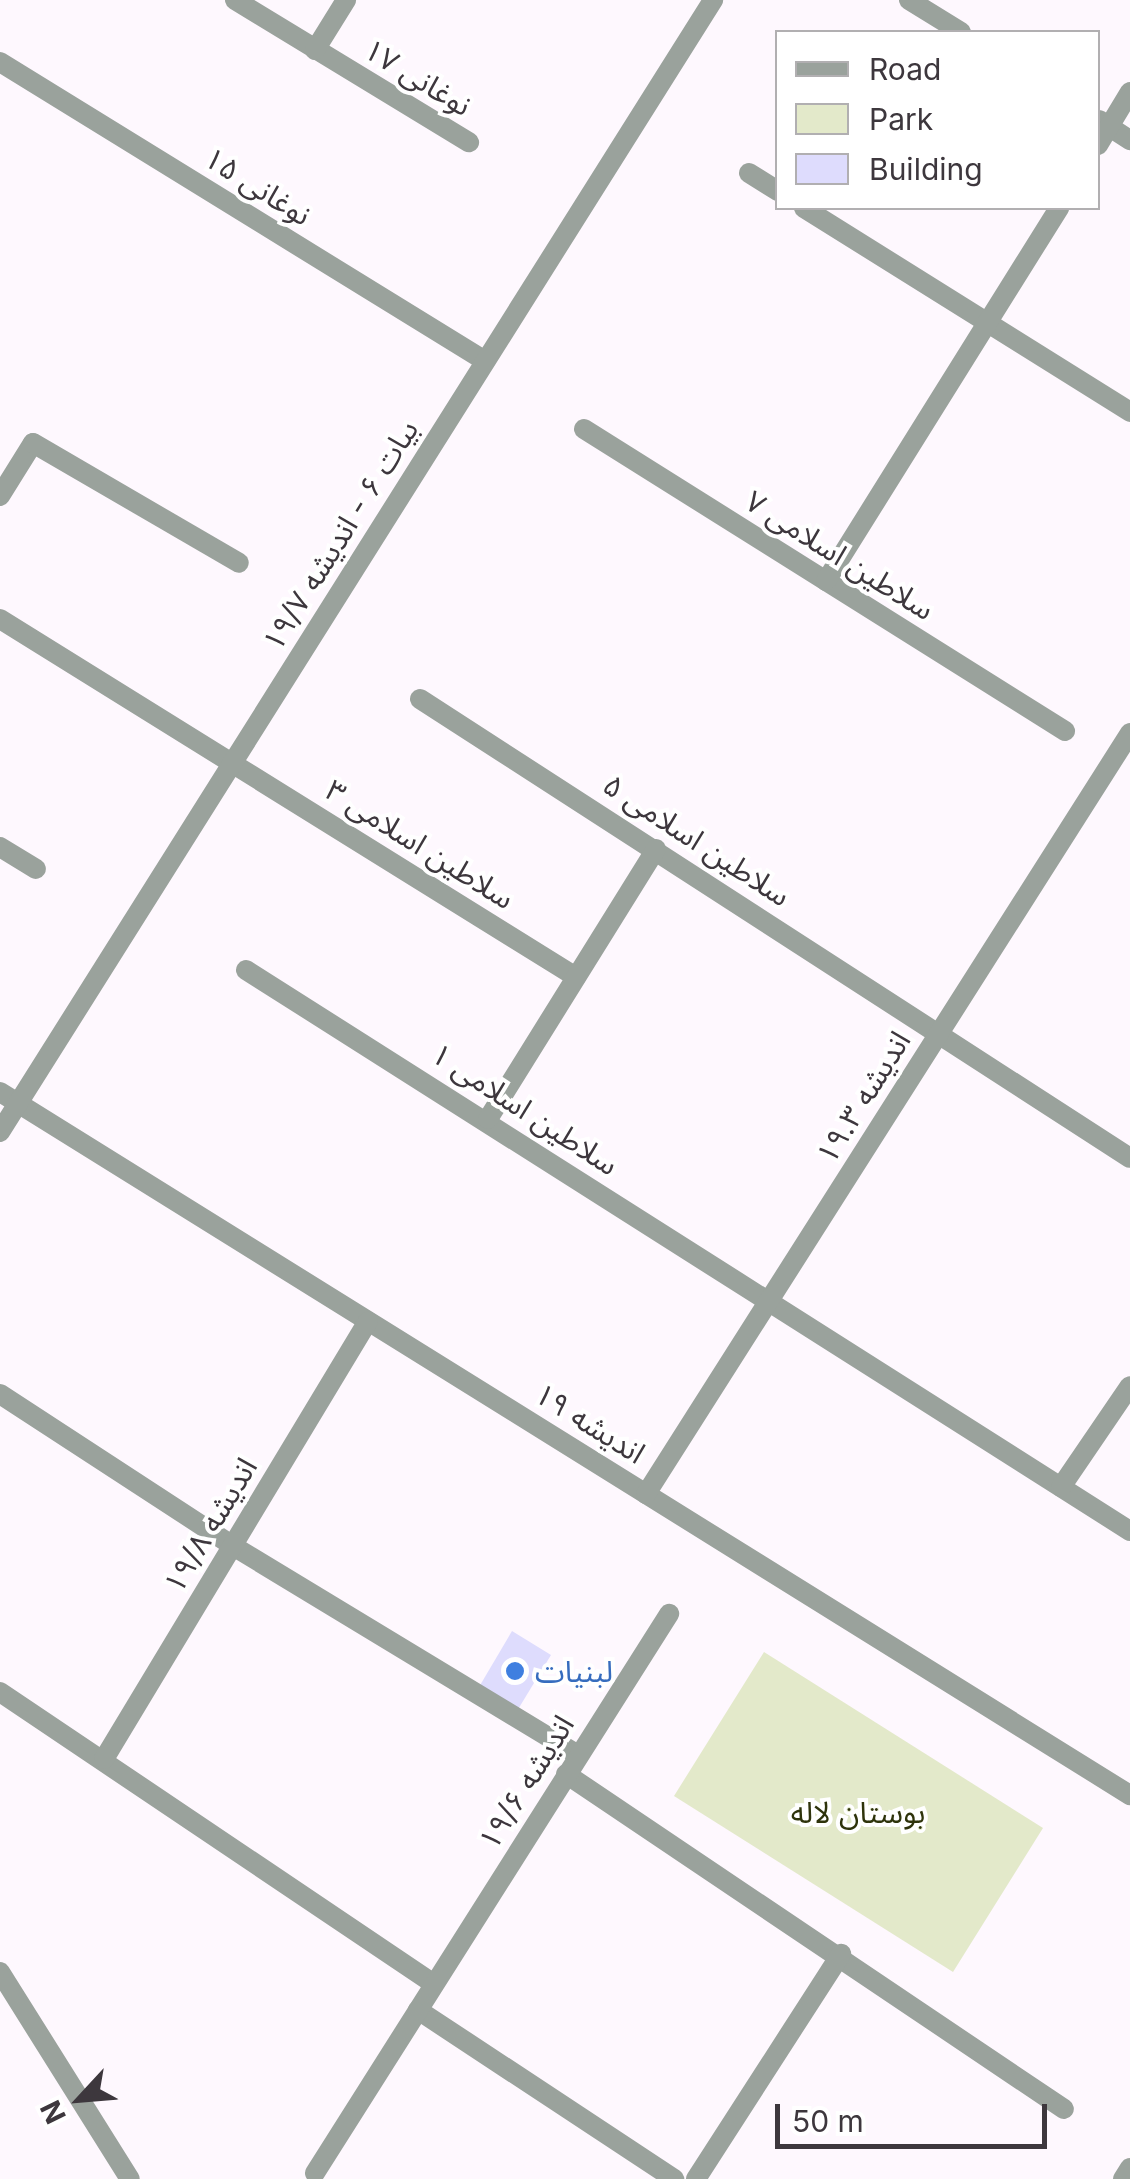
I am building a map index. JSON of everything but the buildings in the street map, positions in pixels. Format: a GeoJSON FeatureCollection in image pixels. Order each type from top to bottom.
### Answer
{"type":"FeatureCollection","features":[{"type":"Feature","properties":{"kind":"street","name":"نوغانی ۱۷"},"geometry":{"type":"LineString","coordinates":[[235,0],[468,142]]}},
{"type":"Feature","properties":{"kind":"street"},"geometry":{"type":"LineString","coordinates":[[316,50],[346,0]]}},
{"type":"Feature","properties":{"kind":"street","name":"بیات ۶ - اندیشه ۱۹/۷"},"geometry":{"type":"LineString","coordinates":[[0,1132],[9,1097],[233,762],[713,0]]}},
{"type":"Feature","properties":{"kind":"street"},"geometry":{"type":"LineString","coordinates":[[910,0],[958,30]]}},
{"type":"Feature","properties":{"kind":"street","name":"نوغانی ۱۵"},"geometry":{"type":"LineString","coordinates":[[0,62],[485,361]]}},
{"type":"Feature","properties":{"kind":"street"},"geometry":{"type":"LineString","coordinates":[[1130,92],[1103,123],[1130,140]]}},
{"type":"Feature","properties":{"kind":"street"},"geometry":{"type":"LineString","coordinates":[[749,173],[775,189]]}},
{"type":"Feature","properties":{"kind":"street"},"geometry":{"type":"LineString","coordinates":[[807,210],[1130,412]]}},
{"type":"Feature","properties":{"kind":"street"},"geometry":{"type":"LineString","coordinates":[[826,582],[1057,210]]}},
{"type":"Feature","properties":{"kind":"street","name":"سلاطین اسلامی ۷"},"geometry":{"type":"LineString","coordinates":[[584,429],[1065,731]]}},
{"type":"Feature","properties":{"kind":"street"},"geometry":{"type":"LineString","coordinates":[[0,496],[33,443],[239,563]]}},
{"type":"Feature","properties":{"kind":"street","name":"سلاطین اسلامی ۳"},"geometry":{"type":"LineString","coordinates":[[0,619],[576,977]]}},
{"type":"Feature","properties":{"kind":"street","name":"سلاطین اسلامی ۵"},"geometry":{"type":"LineString","coordinates":[[420,699],[1130,1158]]}},
{"type":"Feature","properties":{"kind":"street","name":"اندیشه ۱۹.۳"},"geometry":{"type":"LineString","coordinates":[[646,1494],[940,1033],[1123,760],[1130,733]]}},
{"type":"Feature","properties":{"kind":"street"},"geometry":{"type":"LineString","coordinates":[[0,847],[36,868]]}},
{"type":"Feature","properties":{"kind":"street"},"geometry":{"type":"LineString","coordinates":[[488,1119],[656,848]]}},
{"type":"Feature","properties":{"kind":"street","name":"سلاطین اسلامی ۱"},"geometry":{"type":"LineString","coordinates":[[246,970],[488,1119],[1130,1532]]}},
{"type":"Feature","properties":{"kind":"street","name":"اندیشه ۱۹"},"geometry":{"type":"LineString","coordinates":[[9,1097],[1130,1795]]}},
{"type":"Feature","properties":{"kind":"street","name":"اندیشه ۱۹/۸"},"geometry":{"type":"LineString","coordinates":[[104,1759],[368,1322]]}},
{"type":"Feature","properties":{"kind":"street"},"geometry":{"type":"LineString","coordinates":[[1061,1487],[1130,1386]]}},
{"type":"Feature","properties":{"kind":"street"},"geometry":{"type":"LineString","coordinates":[[0,1394],[232,1546],[578,1755]]}},
{"type":"Feature","properties":{"kind":"street","name":"اندیشه ۱۹/۶"},"geometry":{"type":"LineString","coordinates":[[315,2173],[669,1614]]}},
{"type":"Feature","properties":{"kind":"street"},"geometry":{"type":"LineString","coordinates":[[0,1692],[434,1984]]}},
{"type":"Feature","properties":{"kind":"street"},"geometry":{"type":"LineString","coordinates":[[566,1774],[841,1954],[1064,2109]]}},
{"type":"Feature","properties":{"kind":"street"},"geometry":{"type":"LineString","coordinates":[[696,2179],[841,1954]]}},
{"type":"Feature","properties":{"kind":"street"},"geometry":{"type":"LineString","coordinates":[[0,1972],[130,2179]]}},
{"type":"Feature","properties":{"kind":"street"},"geometry":{"type":"LineString","coordinates":[[418,2010],[674,2179]]}},
{"type":"Feature","properties":{"kind":"street"},"geometry":{"type":"LineString","coordinates":[[1123,2179],[1130,2168]]}},
{"type":"Feature","properties":{"kind":"green space","name":"بوستان لاله"},"geometry":{"type":"Polygon","coordinates":[[[764,1652],[1043,1828],[953,1972],[674,1796],[764,1652]]]}},
{"type":"Feature","properties":{"kind":"place","name":"لبنیات"},"geometry":{"type":"Point","coordinates":[515,1671]}}]}
